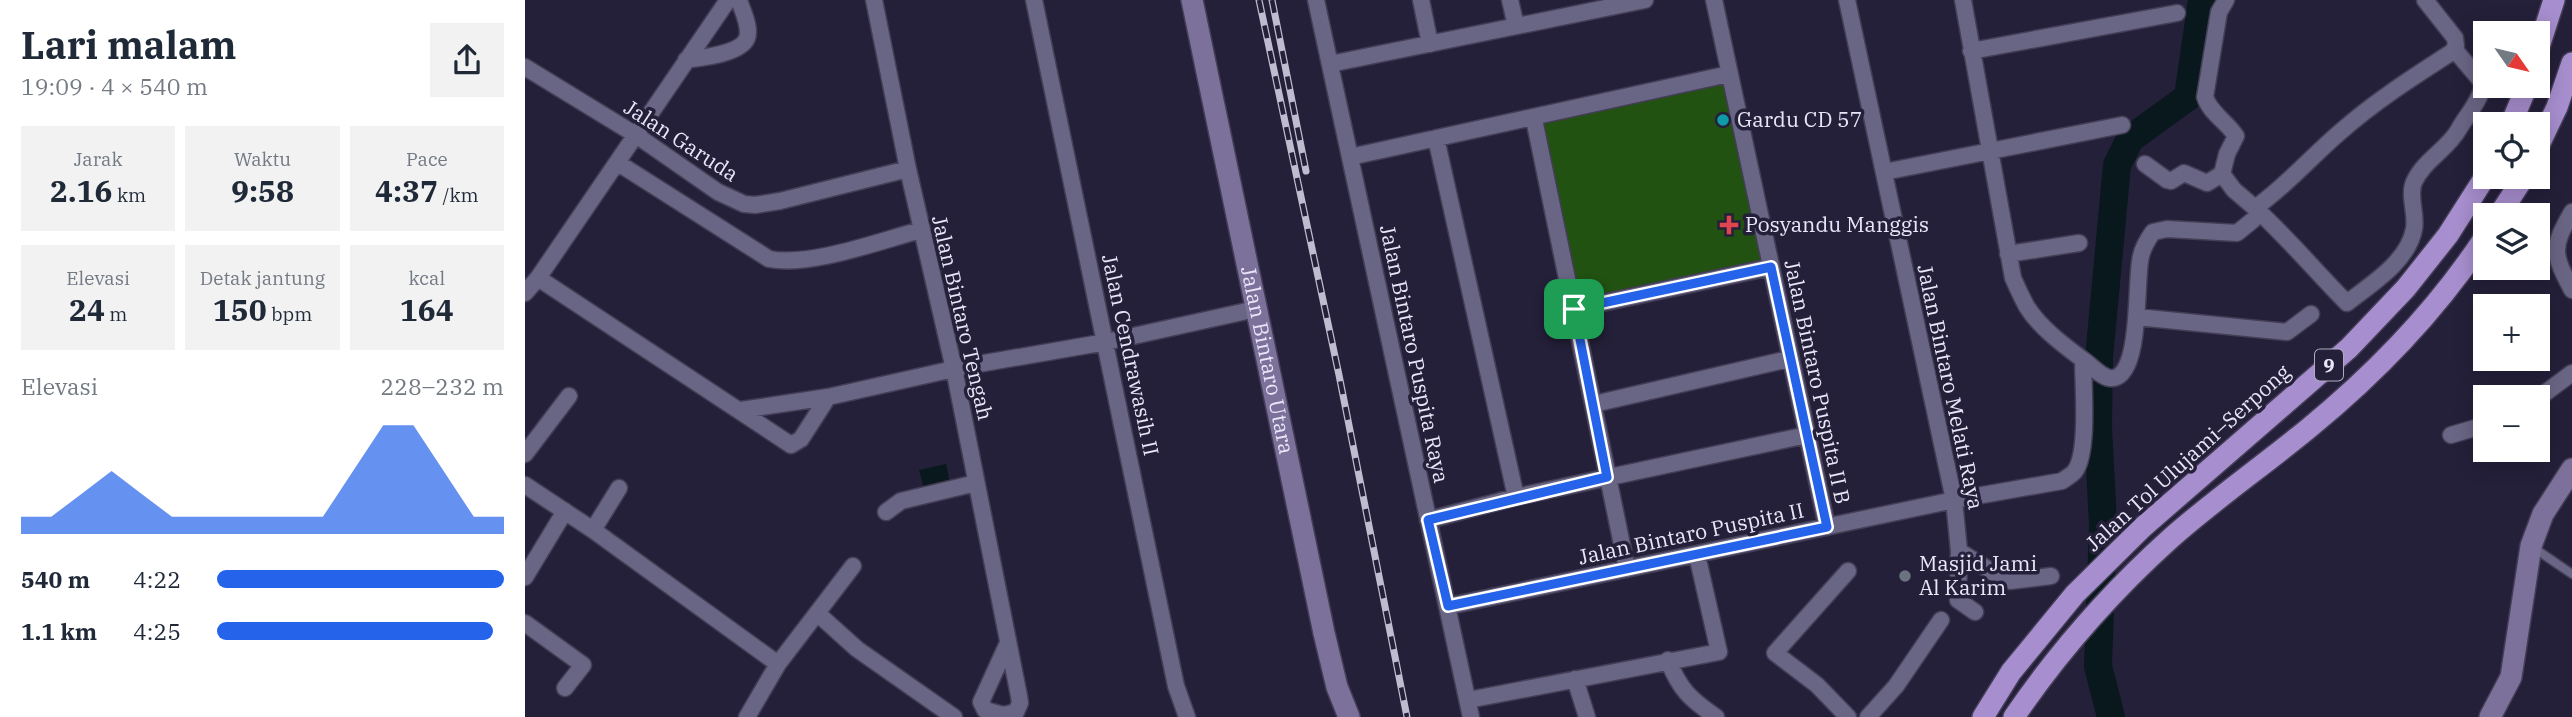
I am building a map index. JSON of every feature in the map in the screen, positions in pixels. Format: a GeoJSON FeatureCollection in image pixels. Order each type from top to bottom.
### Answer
{"type":"FeatureCollection","features":[{"type":"Feature","properties":{"kind":"highway"},"geometry":{"type":"LineString","coordinates":[[2547,21],[2554,0]]}},
{"type":"Feature","properties":{"kind":"highway"},"geometry":{"type":"LineString","coordinates":[[2550,122],[2572,64]]}},
{"type":"Feature","properties":{"kind":"highway","name":"Jalan Tol Ulujami–Serpong"},"geometry":{"type":"LineString","coordinates":[[1983,717],[2011,672],[2075,594],[2143,527],[2349,348],[2406,288],[2448,235],[2477,189]]}},
{"type":"Feature","properties":{"kind":"highway","name":"9"},"geometry":{"type":"LineString","coordinates":[[2014,717],[2035,686],[2111,595],[2160,548],[2367,377],[2423,319],[2473,255]]}},
{"type":"Feature","properties":{"kind":"main road","name":"Jalan Bintaro Utara"},"geometry":{"type":"LineString","coordinates":[[1192,0],[1324,633],[1337,687],[1349,717]]}},
{"type":"Feature","properties":{"kind":"main road"},"geometry":{"type":"LineString","coordinates":[[2490,717],[2511,677],[2531,546],[2543,514],[2572,468]]}},
{"type":"Feature","properties":{"kind":"street"},"geometry":{"type":"LineString","coordinates":[[525,292],[538,278],[618,163],[728,0]]}},
{"type":"Feature","properties":{"kind":"street"},"geometry":{"type":"LineString","coordinates":[[686,60],[716,55],[743,44],[748,31],[739,0]]}},
{"type":"Feature","properties":{"kind":"street","name":"Jalan Bintaro Tengah"},"geometry":{"type":"LineString","coordinates":[[874,0],[921,230],[954,369],[1007,645]]}},
{"type":"Feature","properties":{"kind":"street","name":"Jalan Cendrawasih II"},"geometry":{"type":"LineString","coordinates":[[1034,0],[1176,686],[1187,717]]}},
{"type":"Feature","properties":{"kind":"street","name":"Jalan Bintaro Puspita Raya"},"geometry":{"type":"LineString","coordinates":[[1316,0],[1471,717]]}},
{"type":"Feature","properties":{"kind":"street"},"geometry":{"type":"LineString","coordinates":[[1421,0],[1430,44]]}},
{"type":"Feature","properties":{"kind":"street"},"geometry":{"type":"LineString","coordinates":[[1510,0],[1516,26]]}},
{"type":"Feature","properties":{"kind":"street"},"geometry":{"type":"LineString","coordinates":[[1330,64],[1646,0]]}},
{"type":"Feature","properties":{"kind":"street","name":"Jalan Bintaro Puspita II B"},"geometry":{"type":"LineString","coordinates":[[1714,0],[1827,527]]}},
{"type":"Feature","properties":{"kind":"street","name":"Jalan Bintaro Melati Raya"},"geometry":{"type":"LineString","coordinates":[[1847,0],[1954,500],[1959,551],[1958,600],[1975,612]]}},
{"type":"Feature","properties":{"kind":"street"},"geometry":{"type":"LineString","coordinates":[[1963,0],[2013,278],[2028,309],[2045,327],[2106,377],[2114,378],[2121,374],[2128,363],[2137,317],[2140,257],[2153,232],[2167,229],[2237,233],[2339,133],[2391,91],[2454,49]]}},
{"type":"Feature","properties":{"kind":"street"},"geometry":{"type":"LineString","coordinates":[[2145,164],[2171,181],[2184,173],[2207,183],[2222,174],[2227,154],[2236,136],[2208,106],[2205,97],[2219,12],[2226,0]]}},
{"type":"Feature","properties":{"kind":"street"},"geometry":{"type":"LineString","coordinates":[[2222,174],[2254,214],[2285,235],[2310,266],[2347,303],[2396,262],[2407,247],[2414,229],[2413,183],[2456,134],[2481,95],[2482,82],[2454,49],[2455,38],[2428,1]]}},
{"type":"Feature","properties":{"kind":"street"},"geometry":{"type":"LineString","coordinates":[[1971,51],[2177,13]]}},
{"type":"Feature","properties":{"kind":"street","name":"Jalan Garuda"},"geometry":{"type":"LineString","coordinates":[[525,67],[636,135],[735,201],[755,205],[908,169]]}},
{"type":"Feature","properties":{"kind":"street"},"geometry":{"type":"LineString","coordinates":[[1350,158],[1729,74]]}},
{"type":"Feature","properties":{"kind":"street"},"geometry":{"type":"LineString","coordinates":[[1534,119],[1627,569]]}},
{"type":"Feature","properties":{"kind":"street"},"geometry":{"type":"LineString","coordinates":[[1884,172],[2122,125]]}},
{"type":"Feature","properties":{"kind":"street"},"geometry":{"type":"LineString","coordinates":[[1436,138],[1516,497]]}},
{"type":"Feature","properties":{"kind":"street"},"geometry":{"type":"LineString","coordinates":[[618,163],[769,259],[790,262],[814,258],[921,230]]}},
{"type":"Feature","properties":{"kind":"street"},"geometry":{"type":"LineString","coordinates":[[710,223],[725,196]]}},
{"type":"Feature","properties":{"kind":"street"},"geometry":{"type":"LineString","coordinates":[[2572,212],[2556,247],[2558,259],[2572,290]]}},
{"type":"Feature","properties":{"kind":"street"},"geometry":{"type":"LineString","coordinates":[[2008,254],[2078,243]]}},
{"type":"Feature","properties":{"kind":"street"},"geometry":{"type":"LineString","coordinates":[[1574,309],[1771,267]]}},
{"type":"Feature","properties":{"kind":"street"},"geometry":{"type":"LineString","coordinates":[[538,278],[791,445],[801,439],[828,397]]}},
{"type":"Feature","properties":{"kind":"street"},"geometry":{"type":"LineString","coordinates":[[741,410],[828,397],[954,369],[1106,342],[1256,309]]}},
{"type":"Feature","properties":{"kind":"street"},"geometry":{"type":"LineString","coordinates":[[2137,317],[2287,332],[2311,314]]}},
{"type":"Feature","properties":{"kind":"street"},"geometry":{"type":"LineString","coordinates":[[1594,404],[1789,359]]}},
{"type":"Feature","properties":{"kind":"street","name":"Jalan Bintaro Puspita II"},"geometry":{"type":"LineString","coordinates":[[1448,606],[1954,500],[2062,481],[2074,473],[2080,463],[2086,362]]}},
{"type":"Feature","properties":{"kind":"street"},"geometry":{"type":"LineString","coordinates":[[2550,389],[2572,373]]}},
{"type":"Feature","properties":{"kind":"street"},"geometry":{"type":"LineString","coordinates":[[525,453],[569,396]]}},
{"type":"Feature","properties":{"kind":"street"},"geometry":{"type":"LineString","coordinates":[[2451,435],[2473,429]]}},
{"type":"Feature","properties":{"kind":"street"},"geometry":{"type":"LineString","coordinates":[[1428,520],[1516,497],[1807,435]]}},
{"type":"Feature","properties":{"kind":"street"},"geometry":{"type":"LineString","coordinates":[[886,512],[901,501],[976,483]]}},
{"type":"Feature","properties":{"kind":"street"},"geometry":{"type":"LineString","coordinates":[[525,485],[593,530],[778,664]]}},
{"type":"Feature","properties":{"kind":"street"},"geometry":{"type":"LineString","coordinates":[[593,530],[619,488]]}},
{"type":"Feature","properties":{"kind":"street"},"geometry":{"type":"LineString","coordinates":[[525,577],[565,511]]}},
{"type":"Feature","properties":{"kind":"street"},"geometry":{"type":"LineString","coordinates":[[1959,551],[2010,581],[2051,576]]}},
{"type":"Feature","properties":{"kind":"street"},"geometry":{"type":"LineString","coordinates":[[1468,700],[1719,652],[1697,555]]}},
{"type":"Feature","properties":{"kind":"street"},"geometry":{"type":"LineString","coordinates":[[749,716],[778,664],[853,566]]}},
{"type":"Feature","properties":{"kind":"street"},"geometry":{"type":"LineString","coordinates":[[1848,570],[1775,653],[1817,685],[1848,717]]}},
{"type":"Feature","properties":{"kind":"street"},"geometry":{"type":"LineString","coordinates":[[817,613],[857,649],[954,717]]}},
{"type":"Feature","properties":{"kind":"street"},"geometry":{"type":"LineString","coordinates":[[1868,717],[1896,686],[1941,620]]}},
{"type":"Feature","properties":{"kind":"street"},"geometry":{"type":"LineString","coordinates":[[525,623],[583,665],[565,688]]}},
{"type":"Feature","properties":{"kind":"street"},"geometry":{"type":"LineString","coordinates":[[1668,660],[1678,684],[1690,697],[1717,717]]}},
{"type":"Feature","properties":{"kind":"street"},"geometry":{"type":"LineString","coordinates":[[1575,679],[1587,717]]}},
{"type":"Feature","properties":{"kind":"lane"},"geometry":{"type":"LineString","coordinates":[[2531,546],[2572,574]]}},
{"type":"Feature","properties":{"kind":"green space"},"geometry":{"type":"Polygon","coordinates":[[[1729,74],[1771,267],[1574,309],[1534,119],[1729,74]]]}},
{"type":"Feature","properties":{"kind":"shaded area"},"geometry":{"type":"Polygon","coordinates":[[[946,464],[950,483],[924,489],[919,470],[946,464]]]}},
{"type":"Feature","properties":{"kind":"waterway"},"geometry":{"type":"LineString","coordinates":[[2111,717],[2098,666],[2103,525],[2098,426],[2099,358],[2117,165],[2130,139],[2188,97],[2202,0]]}},
{"type":"Feature","properties":{"kind":"railway"},"geometry":{"type":"LineString","coordinates":[[1259,0],[1339,375],[1407,717]]}},
{"type":"Feature","properties":{"kind":"railway"},"geometry":{"type":"LineString","coordinates":[[1272,0],[1306,171]]}},
{"type":"Feature","properties":{"kind":"place","name":"Gardu CD 57"},"geometry":{"type":"Point","coordinates":[1723,120]}},
{"type":"Feature","properties":{"kind":"place","name":"Posyandu Manggis"},"geometry":{"type":"Point","coordinates":[1729,225]}},
{"type":"Feature","properties":{"kind":"place","name":"Masjid Jami Al Karim"},"geometry":{"type":"Point","coordinates":[1905,576]}},
{"type":"Feature","properties":{"kind":"route"},"geometry":{"type":"LineString","coordinates":[[1771,267],[1827,527],[1448,606],[1428,520],[1607,477],[1574,309],[1771,267]]}}]}
